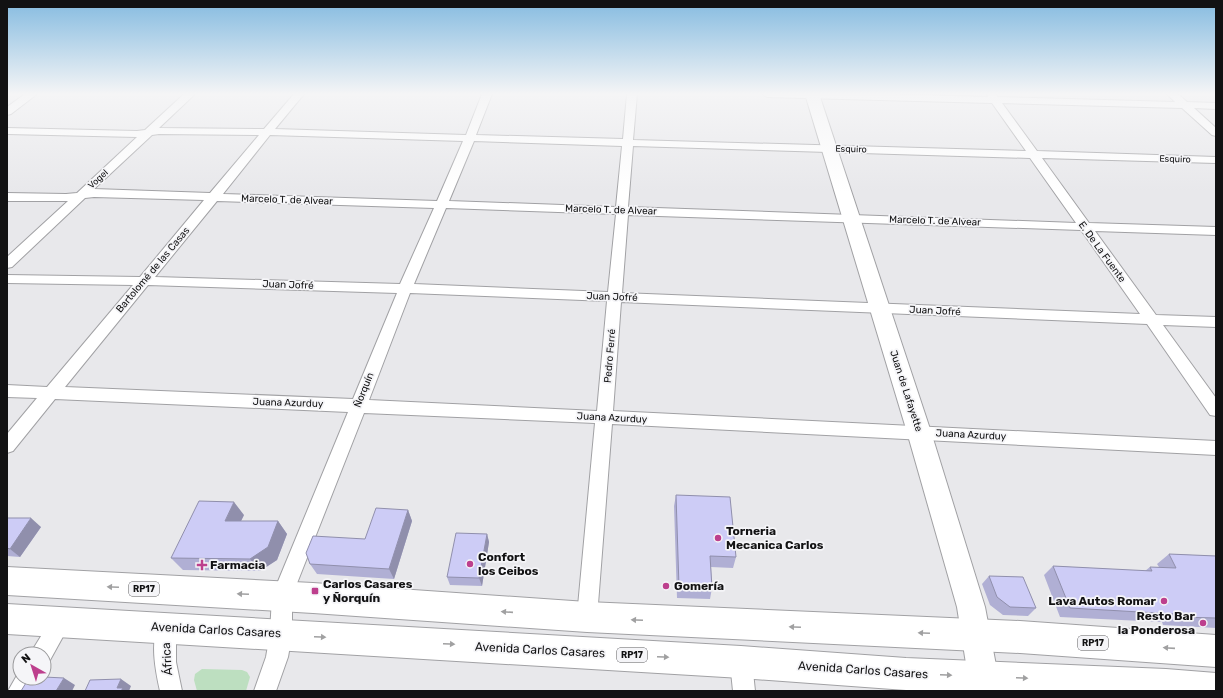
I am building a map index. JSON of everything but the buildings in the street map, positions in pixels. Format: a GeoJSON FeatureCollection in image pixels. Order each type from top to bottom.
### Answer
{"type":"FeatureCollection","features":[{"type":"Feature","properties":{"kind":"main road","name":"RP17"},"geometry":{"type":"LineString","coordinates":[[7,581],[282,596],[587,617],[977,635],[1213,656]]}},
{"type":"Feature","properties":{"kind":"main road","name":"Avenida Carlos Casares"},"geometry":{"type":"LineString","coordinates":[[7,619],[281,634],[742,677],[906,674],[986,683],[1166,685],[1216,689]]}},
{"type":"Feature","properties":{"kind":"street","name":"Vogel"},"geometry":{"type":"LineString","coordinates":[[7,264],[154,127]]}},
{"type":"Feature","properties":{"kind":"street","name":"Bartolomé de las Casas"},"geometry":{"type":"LineString","coordinates":[[7,446],[272,127]]}},
{"type":"Feature","properties":{"kind":"street","name":"Ñorquín"},"geometry":{"type":"LineString","coordinates":[[265,691],[277,657],[281,634],[282,596],[405,289],[474,127]]}},
{"type":"Feature","properties":{"kind":"street","name":"Pedro Ferré"},"geometry":{"type":"LineString","coordinates":[[587,617],[630,127]]}},
{"type":"Feature","properties":{"kind":"street","name":"Juan de Lafayette"},"geometry":{"type":"LineString","coordinates":[[821,127],[852,218],[919,432],[971,608],[986,683]]}},
{"type":"Feature","properties":{"kind":"street","name":"E. De La Fuente"},"geometry":{"type":"LineString","coordinates":[[1014,127],[1216,410]]}},
{"type":"Feature","properties":{"kind":"street","name":"Esquiro"},"geometry":{"type":"LineString","coordinates":[[7,131],[137,134],[159,131],[268,132],[1216,160]]}},
{"type":"Feature","properties":{"kind":"street","name":"Marcelo T. de Alvear"},"geometry":{"type":"LineString","coordinates":[[7,197],[66,198],[94,193],[1083,225],[1216,231]]}},
{"type":"Feature","properties":{"kind":"street","name":"Juan Jofré"},"geometry":{"type":"LineString","coordinates":[[7,279],[145,280],[405,289],[1216,322]]}},
{"type":"Feature","properties":{"kind":"street","name":"Juana Azurduy"},"geometry":{"type":"LineString","coordinates":[[7,391],[919,432],[1216,448]]}},
{"type":"Feature","properties":{"kind":"street"},"geometry":{"type":"LineString","coordinates":[[46,646],[61,622]]}},
{"type":"Feature","properties":{"kind":"street","name":"África"},"geometry":{"type":"LineString","coordinates":[[166,627],[165,662],[171,691]]}},
{"type":"Feature","properties":{"kind":"green space"},"geometry":{"type":"Polygon","coordinates":[[[202,669],[242,670],[247,672],[250,677],[246,691],[197,691],[194,680],[195,674],[202,669]]]}},
{"type":"Feature","properties":{"kind":"place","name":"Torneria Mecanica Carlos"},"geometry":{"type":"Point","coordinates":[718,538]}},
{"type":"Feature","properties":{"kind":"place","name":"Confort los Ceibos"},"geometry":{"type":"Point","coordinates":[470,564]}},
{"type":"Feature","properties":{"kind":"place","name":"Farmacia"},"geometry":{"type":"Point","coordinates":[202,565]}},
{"type":"Feature","properties":{"kind":"place","name":"Gomería"},"geometry":{"type":"Point","coordinates":[666,586]}},
{"type":"Feature","properties":{"kind":"place","name":"Carlos Casares y Ñorquín"},"geometry":{"type":"Point","coordinates":[315,591]}},
{"type":"Feature","properties":{"kind":"place","name":"Lava Autos Romar"},"geometry":{"type":"Point","coordinates":[1164,601]}},
{"type":"Feature","properties":{"kind":"place","name":"Resto Bar la Ponderosa"},"geometry":{"type":"Point","coordinates":[1203,623]}}]}
